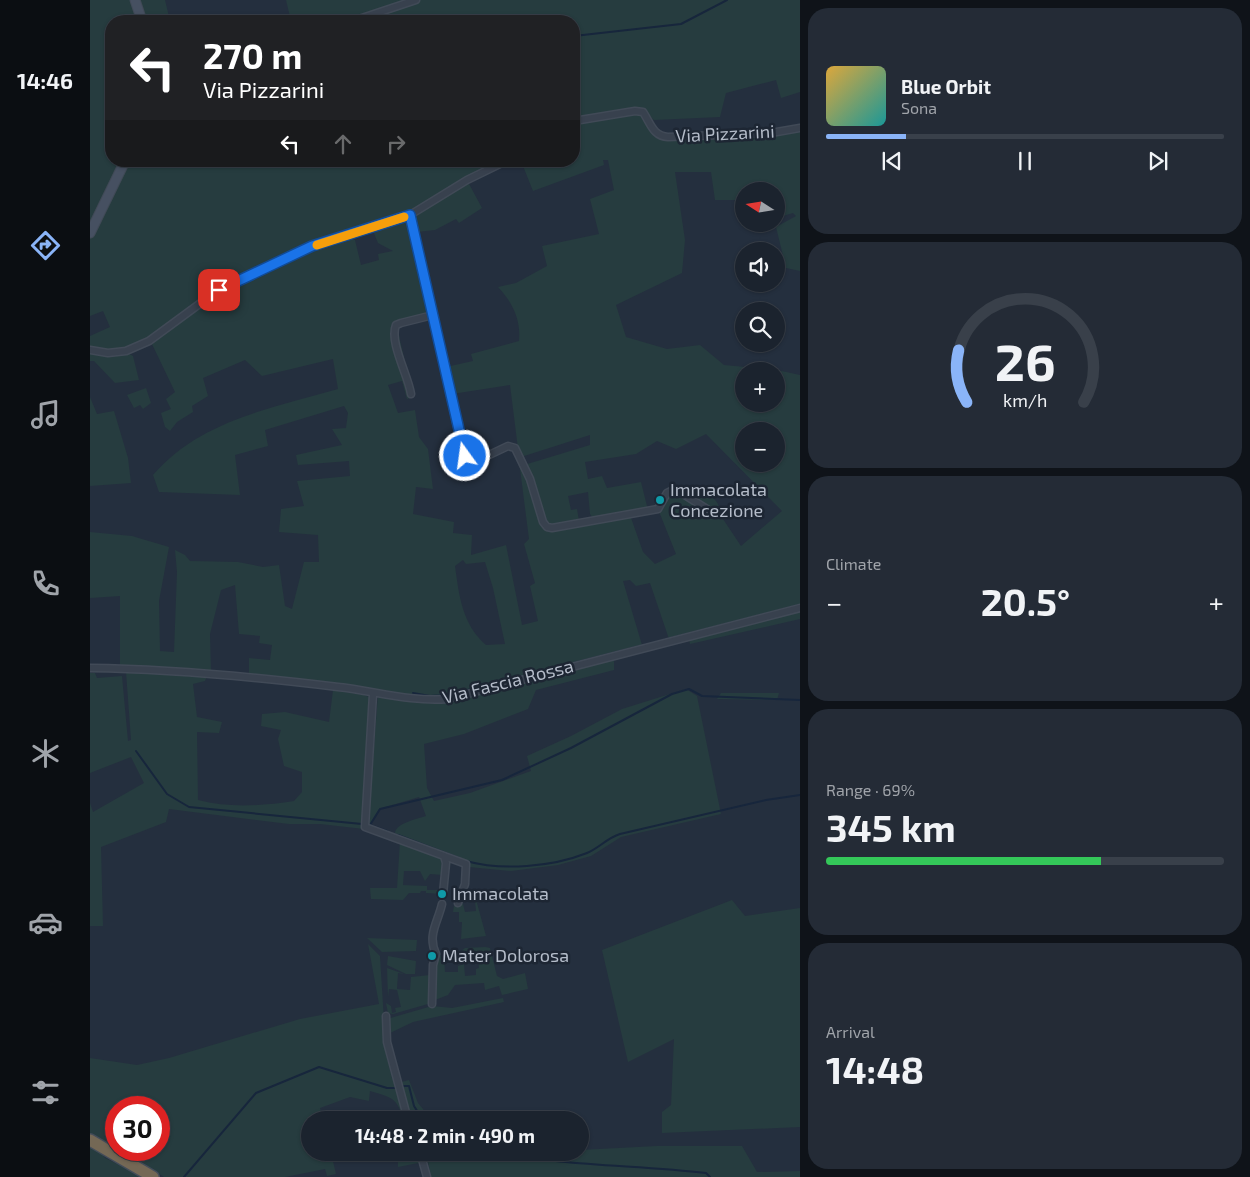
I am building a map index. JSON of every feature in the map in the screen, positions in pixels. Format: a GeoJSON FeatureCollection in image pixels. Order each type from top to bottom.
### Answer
{"type":"FeatureCollection","features":[{"type":"Feature","properties":{"kind":"highway"},"geometry":{"type":"LineString","coordinates":[[90,1140],[153,1177]]}},
{"type":"Feature","properties":{"kind":"main road"},"geometry":{"type":"LineString","coordinates":[[135,0],[140,15]]}},
{"type":"Feature","properties":{"kind":"main road"},"geometry":{"type":"LineString","coordinates":[[90,233],[122,167]]}},
{"type":"Feature","properties":{"kind":"street"},"geometry":{"type":"LineString","coordinates":[[371,15],[416,0]]}},
{"type":"Feature","properties":{"kind":"street","name":"Via Pizzarini"},"geometry":{"type":"LineString","coordinates":[[580,120],[635,111],[643,112],[655,133],[668,137],[771,133],[800,128]]}},
{"type":"Feature","properties":{"kind":"street"},"geometry":{"type":"LineString","coordinates":[[90,350],[108,353],[126,351],[149,341],[217,291],[312,246],[410,215],[467,180],[494,167]]}},
{"type":"Feature","properties":{"kind":"street"},"geometry":{"type":"LineString","coordinates":[[410,215],[461,444],[468,464],[512,446],[519,454],[536,494],[543,522],[547,527],[558,527],[658,509],[667,493],[671,491],[683,494],[707,509]]}},
{"type":"Feature","properties":{"kind":"street"},"geometry":{"type":"LineString","coordinates":[[411,394],[396,343],[394,329],[396,325],[401,323],[433,315]]}},
{"type":"Feature","properties":{"kind":"street","name":"Via Fascia Rossa"},"geometry":{"type":"LineString","coordinates":[[90,668],[199,672],[340,687],[373,694],[430,700],[448,699],[800,608]]}},
{"type":"Feature","properties":{"kind":"street"},"geometry":{"type":"LineString","coordinates":[[373,694],[365,827],[466,864],[465,884],[458,903]]}},
{"type":"Feature","properties":{"kind":"street"},"geometry":{"type":"LineString","coordinates":[[443,894],[446,863],[444,856]]}},
{"type":"Feature","properties":{"kind":"street"},"geometry":{"type":"LineString","coordinates":[[432,1004],[433,965],[436,954],[432,945],[432,934],[442,904]]}},
{"type":"Feature","properties":{"kind":"street"},"geometry":{"type":"LineString","coordinates":[[386,1016],[387,1042],[406,1111]]}},
{"type":"Feature","properties":{"kind":"street"},"geometry":{"type":"LineString","coordinates":[[423,1161],[427,1177]]}},
{"type":"Feature","properties":{"kind":"green space"},"geometry":{"type":"Polygon","coordinates":[[[90,0],[131,0],[137,15],[105,15],[105,167],[120,167],[90,226],[90,0]]]}},
{"type":"Feature","properties":{"kind":"green space"},"geometry":{"type":"Polygon","coordinates":[[[139,0],[165,0],[169,15],[145,15],[139,0]]]}},
{"type":"Feature","properties":{"kind":"green space"},"geometry":{"type":"Polygon","coordinates":[[[286,0],[800,0],[800,92],[781,98],[776,80],[726,93],[720,117],[654,120],[644,111],[580,119],[580,15],[290,15],[286,0]]]}},
{"type":"Feature","properties":{"kind":"green space"},"geometry":{"type":"Polygon","coordinates":[[[636,113],[642,114],[653,133],[660,138],[762,137],[800,132],[800,271],[786,268],[785,242],[780,242],[777,232],[785,232],[785,222],[796,216],[793,213],[785,215],[785,182],[735,182],[735,200],[715,200],[711,172],[675,172],[685,240],[682,273],[616,305],[626,337],[667,349],[700,345],[724,365],[735,366],[735,412],[785,412],[785,372],[800,375],[800,606],[669,639],[650,583],[636,586],[630,580],[623,581],[642,645],[448,696],[430,698],[249,676],[249,658],[270,660],[272,645],[259,643],[260,636],[239,634],[235,585],[221,590],[210,634],[211,672],[120,665],[120,596],[90,598],[90,532],[132,536],[169,547],[159,601],[160,651],[174,652],[177,572],[175,550],[185,555],[190,561],[238,562],[263,567],[279,565],[285,606],[292,609],[304,562],[319,562],[318,535],[279,532],[281,509],[304,506],[297,481],[350,476],[349,461],[298,465],[296,455],[342,445],[332,429],[346,428],[348,413],[344,406],[265,430],[268,446],[235,455],[240,495],[159,492],[153,475],[172,456],[193,441],[239,418],[338,389],[333,359],[262,376],[245,360],[203,378],[208,396],[192,406],[193,412],[177,422],[170,431],[165,427],[161,413],[171,409],[166,399],[175,392],[151,342],[212,296],[273,266],[351,237],[355,240],[361,265],[379,260],[378,254],[393,251],[378,243],[373,231],[409,219],[430,313],[397,327],[413,397],[407,399],[402,381],[388,385],[398,413],[415,410],[419,437],[428,449],[433,489],[416,487],[413,514],[454,522],[453,533],[472,535],[471,555],[506,545],[522,625],[538,621],[530,586],[535,583],[524,544],[529,539],[519,461],[529,480],[546,529],[630,515],[643,552],[655,564],[676,554],[658,509],[668,494],[683,493],[691,490],[715,499],[718,503],[719,513],[741,546],[782,511],[744,472],[785,472],[785,422],[735,422],[735,463],[706,434],[676,449],[657,441],[636,454],[585,462],[588,479],[602,476],[607,488],[641,482],[648,510],[593,518],[590,514],[588,492],[568,496],[571,510],[577,509],[579,521],[551,525],[545,522],[524,465],[590,445],[590,435],[521,457],[518,449],[510,385],[452,394],[446,367],[473,361],[471,354],[519,341],[519,326],[515,312],[508,299],[498,287],[516,283],[547,266],[542,246],[599,234],[590,199],[614,190],[608,160],[603,160],[604,165],[533,191],[523,167],[580,167],[580,121],[636,113]],[[463,560],[455,566],[460,598],[467,618],[478,637],[486,645],[505,644],[493,588],[485,562],[466,564],[463,560]]]}},
{"type":"Feature","properties":{"kind":"green space"},"geometry":{"type":"Polygon","coordinates":[[[125,167],[487,167],[479,170],[410,213],[312,245],[216,291],[146,340],[125,349],[105,351],[90,349],[90,336],[110,327],[103,311],[90,316],[90,238],[125,167]]]}},
{"type":"Feature","properties":{"kind":"green space"},"geometry":{"type":"Polygon","coordinates":[[[468,182],[482,208],[459,223],[456,219],[435,230],[417,232],[413,216],[468,182]]]}},
{"type":"Feature","properties":{"kind":"green space"},"geometry":{"type":"Polygon","coordinates":[[[90,352],[126,352],[133,356],[139,380],[115,383],[94,361],[90,361],[90,352]]]}},
{"type":"Feature","properties":{"kind":"green space"},"geometry":{"type":"Polygon","coordinates":[[[146,388],[151,403],[143,409],[140,405],[134,408],[127,395],[146,388]]]}},
{"type":"Feature","properties":{"kind":"green space"},"geometry":{"type":"Polygon","coordinates":[[[90,397],[97,414],[114,411],[128,458],[131,483],[90,486],[90,397]]]}},
{"type":"Feature","properties":{"kind":"green space"},"geometry":{"type":"Polygon","coordinates":[[[800,611],[800,619],[690,644],[689,638],[800,611]]]}},
{"type":"Feature","properties":{"kind":"green space"},"geometry":{"type":"Polygon","coordinates":[[[614,657],[614,670],[536,690],[528,709],[464,734],[424,744],[427,788],[434,801],[470,793],[531,771],[527,756],[571,736],[622,709],[686,689],[697,696],[721,814],[621,837],[591,856],[558,865],[511,871],[469,867],[470,863],[395,833],[403,824],[426,816],[419,797],[379,809],[370,824],[368,823],[378,695],[430,702],[614,657]]]}},
{"type":"Feature","properties":{"kind":"green space"},"geometry":{"type":"Polygon","coordinates":[[[126,672],[207,676],[205,681],[193,684],[197,717],[222,722],[219,733],[197,732],[198,800],[210,803],[234,805],[270,804],[294,801],[302,792],[302,772],[284,766],[278,739],[281,730],[261,726],[262,714],[285,712],[329,722],[333,690],[371,698],[364,829],[320,824],[289,824],[169,809],[166,822],[101,847],[103,926],[90,926],[90,803],[93,812],[144,783],[131,757],[90,773],[90,673],[95,673],[97,678],[122,676],[128,741],[131,740],[126,672]]]}},
{"type":"Feature","properties":{"kind":"green space"},"geometry":{"type":"Polygon","coordinates":[[[721,693],[779,693],[777,700],[717,699],[721,693]]]}},
{"type":"Feature","properties":{"kind":"green space"},"geometry":{"type":"Polygon","coordinates":[[[400,841],[443,858],[443,875],[430,874],[425,881],[420,871],[404,871],[403,885],[427,886],[427,890],[438,890],[443,894],[421,891],[420,893],[409,893],[403,900],[371,899],[370,888],[397,888],[400,841]]]}},
{"type":"Feature","properties":{"kind":"green space"},"geometry":{"type":"Polygon","coordinates":[[[474,892],[486,936],[461,939],[462,922],[459,922],[459,912],[453,912],[454,906],[463,904],[465,912],[476,911],[474,892]]]}},
{"type":"Feature","properties":{"kind":"green space"},"geometry":{"type":"Polygon","coordinates":[[[732,900],[745,916],[800,908],[800,1127],[662,1133],[662,1112],[671,1105],[674,1039],[628,1062],[602,950],[732,900]]]}},
{"type":"Feature","properties":{"kind":"green space"},"geometry":{"type":"Polygon","coordinates":[[[367,938],[417,940],[416,951],[382,952],[367,938]]]}},
{"type":"Feature","properties":{"kind":"green space"},"geometry":{"type":"Polygon","coordinates":[[[368,944],[380,956],[386,1053],[392,1078],[398,1083],[409,1080],[418,1103],[425,1111],[401,1111],[396,1103],[389,1097],[370,1091],[369,1101],[350,1097],[320,1108],[321,1111],[301,1111],[301,1161],[333,1161],[336,1174],[327,1176],[325,1169],[285,1177],[164,1177],[139,1161],[170,1161],[170,1096],[105,1096],[105,1141],[90,1133],[90,1058],[137,1065],[169,1058],[300,1019],[379,1004],[368,944]]]}},
{"type":"Feature","properties":{"kind":"green space"},"geometry":{"type":"Polygon","coordinates":[[[465,948],[490,948],[497,976],[503,979],[525,973],[528,989],[502,995],[499,986],[485,990],[484,983],[455,985],[448,995],[435,1000],[436,962],[440,956],[444,955],[445,972],[458,972],[458,966],[464,964],[465,976],[476,975],[476,969],[479,968],[478,959],[463,959],[461,951],[465,948]]]}},
{"type":"Feature","properties":{"kind":"green space"},"geometry":{"type":"Polygon","coordinates":[[[388,956],[416,961],[415,974],[406,974],[387,965],[388,956]]]}},
{"type":"Feature","properties":{"kind":"green space"},"geometry":{"type":"Polygon","coordinates":[[[387,968],[404,974],[398,973],[397,989],[410,990],[411,977],[430,975],[428,1004],[393,1014],[388,1013],[386,1003],[391,1006],[392,1013],[396,1012],[395,1008],[401,1007],[397,990],[389,989],[388,997],[387,968]]]}},
{"type":"Feature","properties":{"kind":"green space"},"geometry":{"type":"Polygon","coordinates":[[[503,998],[504,1002],[413,1022],[388,1034],[387,1019],[432,1006],[452,1008],[503,998]]]}},
{"type":"Feature","properties":{"kind":"green space"},"geometry":{"type":"Polygon","coordinates":[[[90,1145],[98,1149],[105,1158],[105,1161],[111,1161],[144,1177],[90,1177],[90,1145]]]}},
{"type":"Feature","properties":{"kind":"green space"},"geometry":{"type":"Polygon","coordinates":[[[657,1146],[742,1146],[757,1172],[800,1171],[800,1177],[431,1177],[428,1161],[589,1161],[589,1150],[657,1146]]]}},
{"type":"Feature","properties":{"kind":"green space"},"geometry":{"type":"Polygon","coordinates":[[[398,1161],[428,1161],[398,1167],[398,1161]]]}},
{"type":"Feature","properties":{"kind":"waterway"},"geometry":{"type":"LineString","coordinates":[[580,35],[681,24],[727,0]]}},
{"type":"Feature","properties":{"kind":"waterway"},"geometry":{"type":"LineString","coordinates":[[413,693],[430,696],[448,695],[800,605]]}},
{"type":"Feature","properties":{"kind":"waterway"},"geometry":{"type":"LineString","coordinates":[[387,831],[370,825],[380,809],[502,780],[571,748],[672,694],[689,689],[702,696],[800,700]]}},
{"type":"Feature","properties":{"kind":"waterway"},"geometry":{"type":"LineString","coordinates":[[136,751],[167,794],[189,807],[362,824]]}},
{"type":"Feature","properties":{"kind":"waterway"},"geometry":{"type":"LineString","coordinates":[[466,861],[511,867],[558,862],[587,853],[620,834],[766,800],[800,795]]}},
{"type":"Feature","properties":{"kind":"waterway"},"geometry":{"type":"LineString","coordinates":[[398,835],[459,858]]}},
{"type":"Feature","properties":{"kind":"waterway"},"geometry":{"type":"LineString","coordinates":[[184,1177],[256,1093],[319,1067],[387,1088],[395,1088]]}},
{"type":"Feature","properties":{"kind":"waterway"},"geometry":{"type":"LineString","coordinates":[[404,1086],[409,1086],[417,1111]]}},
{"type":"Feature","properties":{"kind":"waterway"},"geometry":{"type":"LineString","coordinates":[[556,1161],[679,1170],[706,1173],[710,1177]]}},
{"type":"Feature","properties":{"kind":"slow traffic"},"geometry":{"type":"LineString","coordinates":[[317,245],[404,217]]}},
{"type":"Feature","properties":{"kind":"place","name":"Immacolata Concezione"},"geometry":{"type":"Point","coordinates":[660,500]}},
{"type":"Feature","properties":{"kind":"place","name":"Immacolata"},"geometry":{"type":"Point","coordinates":[442,894]}},
{"type":"Feature","properties":{"kind":"place","name":"Mater Dolorosa"},"geometry":{"type":"Point","coordinates":[432,956]}},
{"type":"Feature","properties":{"kind":"route"},"geometry":{"type":"LineString","coordinates":[[219,290],[312,246],[410,215],[465,456]]}}]}
